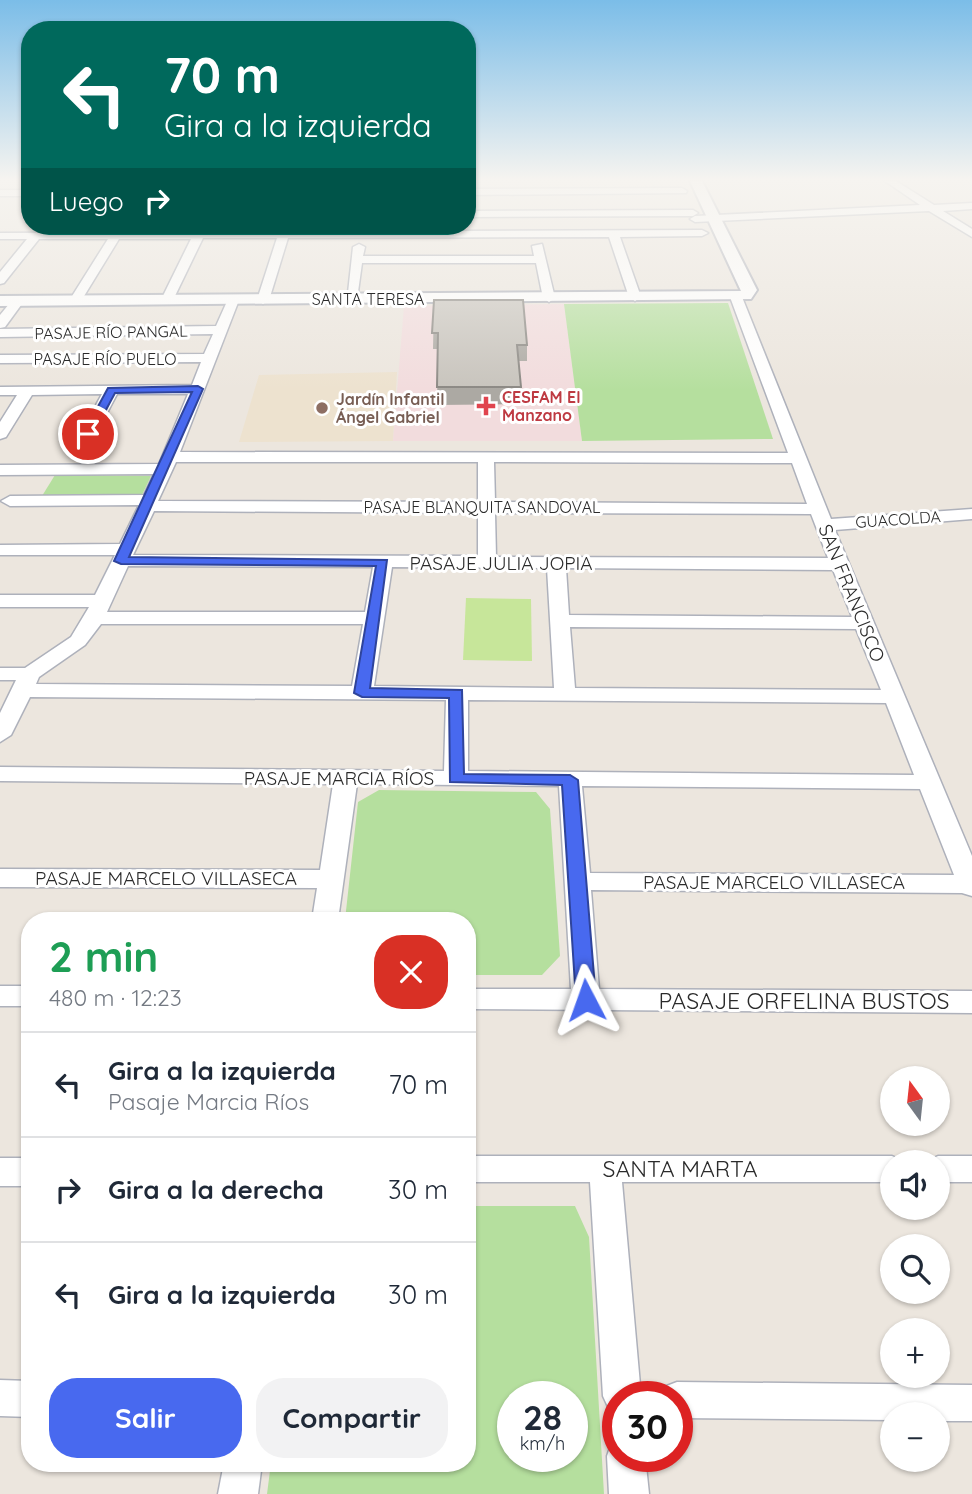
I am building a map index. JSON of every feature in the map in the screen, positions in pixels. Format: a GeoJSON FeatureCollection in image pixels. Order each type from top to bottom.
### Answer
{"type":"FeatureCollection","features":[{"type":"Feature","properties":{"kind":"street"},"geometry":{"type":"LineString","coordinates":[[0,280],[20,251]]}},
{"type":"Feature","properties":{"kind":"street"},"geometry":{"type":"LineString","coordinates":[[75,301],[106,251]]}},
{"type":"Feature","properties":{"kind":"street"},"geometry":{"type":"LineString","coordinates":[[167,300],[191,251]]}},
{"type":"Feature","properties":{"kind":"street"},"geometry":{"type":"LineString","coordinates":[[263,300],[278,251]]}},
{"type":"Feature","properties":{"kind":"street"},"geometry":{"type":"LineString","coordinates":[[351,299],[358,251]]}},
{"type":"Feature","properties":{"kind":"street"},"geometry":{"type":"LineString","coordinates":[[539,251],[549,298]]}},
{"type":"Feature","properties":{"kind":"street"},"geometry":{"type":"LineString","coordinates":[[620,251],[635,298]]}},
{"type":"Feature","properties":{"kind":"street"},"geometry":{"type":"LineString","coordinates":[[725,276],[736,297],[746,296],[749,290],[730,251]]}},
{"type":"Feature","properties":{"kind":"street"},"geometry":{"type":"LineString","coordinates":[[357,260],[541,259]]}},
{"type":"Feature","properties":{"kind":"street","name":"SANTA TERESA"},"geometry":{"type":"LineString","coordinates":[[0,301],[736,297]]}},
{"type":"Feature","properties":{"kind":"street","name":"SAN FRANCISCO"},"geometry":{"type":"LineString","coordinates":[[736,297],[797,458],[971,885]]}},
{"type":"Feature","properties":{"kind":"street"},"geometry":{"type":"LineString","coordinates":[[0,735],[26,682],[78,641],[98,610],[167,463],[233,300]]}},
{"type":"Feature","properties":{"kind":"street"},"geometry":{"type":"LineString","coordinates":[[0,324],[19,301]]}},
{"type":"Feature","properties":{"kind":"street","name":"PASAJE RÍO PANGAL"},"geometry":{"type":"LineString","coordinates":[[0,333],[221,330]]}},
{"type":"Feature","properties":{"kind":"street","name":"PASAJE RÍO PUELO"},"geometry":{"type":"LineString","coordinates":[[0,359],[210,358]]}},
{"type":"Feature","properties":{"kind":"street"},"geometry":{"type":"LineString","coordinates":[[0,391],[198,389]]}},
{"type":"Feature","properties":{"kind":"street"},"geometry":{"type":"LineString","coordinates":[[0,434],[28,390]]}},
{"type":"Feature","properties":{"kind":"street"},"geometry":{"type":"LineString","coordinates":[[88,434],[111,390]]}},
{"type":"Feature","properties":{"kind":"street"},"geometry":{"type":"LineString","coordinates":[[0,470],[167,463],[797,458]]}},
{"type":"Feature","properties":{"kind":"street"},"geometry":{"type":"LineString","coordinates":[[486,459],[487,562]]}},
{"type":"Feature","properties":{"kind":"street","name":"PASAJE BLANQUITA SANDOVAL"},"geometry":{"type":"LineString","coordinates":[[10,501],[487,508],[821,517]]}},
{"type":"Feature","properties":{"kind":"street","name":"GUACOLDA"},"geometry":{"type":"LineString","coordinates":[[821,517],[972,514]]}},
{"type":"Feature","properties":{"kind":"street","name":"PASAJE JULIA JOPIA"},"geometry":{"type":"LineString","coordinates":[[0,550],[383,562],[840,564]]}},
{"type":"Feature","properties":{"kind":"street"},"geometry":{"type":"LineString","coordinates":[[362,693],[383,562]]}},
{"type":"Feature","properties":{"kind":"street"},"geometry":{"type":"LineString","coordinates":[[556,563],[565,694]]}},
{"type":"Feature","properties":{"kind":"street"},"geometry":{"type":"LineString","coordinates":[[0,601],[98,610],[374,618]]}},
{"type":"Feature","properties":{"kind":"street"},"geometry":{"type":"LineString","coordinates":[[560,621],[864,623]]}},
{"type":"Feature","properties":{"kind":"street"},"geometry":{"type":"LineString","coordinates":[[0,674],[26,682],[362,693],[894,697]]}},
{"type":"Feature","properties":{"kind":"street"},"geometry":{"type":"LineString","coordinates":[[456,779],[457,694]]}},
{"type":"Feature","properties":{"kind":"street","name":"PASAJE MARCIA RÍOS"},"geometry":{"type":"LineString","coordinates":[[0,774],[929,782]]}},
{"type":"Feature","properties":{"kind":"street"},"geometry":{"type":"LineString","coordinates":[[326,912],[346,778]]}},
{"type":"Feature","properties":{"kind":"street"},"geometry":{"type":"LineString","coordinates":[[570,780],[586,1000]]}},
{"type":"Feature","properties":{"kind":"street","name":"PASAJE MARCELO VILLASECA"},"geometry":{"type":"LineString","coordinates":[[0,878],[332,879]]}},
{"type":"Feature","properties":{"kind":"street","name":"PASAJE MARCELO VILLASECA"},"geometry":{"type":"LineString","coordinates":[[578,881],[971,885]]}},
{"type":"Feature","properties":{"kind":"street"},"geometry":{"type":"LineString","coordinates":[[0,996],[21,996]]}},
{"type":"Feature","properties":{"kind":"street","name":"PASAJE ORFELINA BUSTOS"},"geometry":{"type":"LineString","coordinates":[[476,999],[972,1002]]}},
{"type":"Feature","properties":{"kind":"street","name":"SANTA MARTA"},"geometry":{"type":"LineString","coordinates":[[476,1169],[880,1169]]}},
{"type":"Feature","properties":{"kind":"street"},"geometry":{"type":"LineString","coordinates":[[605,1169],[621,1381]]}},
{"type":"Feature","properties":{"kind":"street"},"geometry":{"type":"LineString","coordinates":[[950,1169],[972,1169]]}},
{"type":"Feature","properties":{"kind":"street"},"geometry":{"type":"LineString","coordinates":[[0,1172],[21,1172]]}},
{"type":"Feature","properties":{"kind":"street"},"geometry":{"type":"LineString","coordinates":[[0,1398],[21,1399]]}},
{"type":"Feature","properties":{"kind":"street"},"geometry":{"type":"LineString","coordinates":[[693,1400],[972,1403]]}},
{"type":"Feature","properties":{"kind":"street"},"geometry":{"type":"LineString","coordinates":[[238,1494],[242,1472]]}},
{"type":"Feature","properties":{"kind":"street"},"geometry":{"type":"LineString","coordinates":[[627,1472],[629,1494]]}},
{"type":"Feature","properties":{"kind":"shaded area","name":"CESFAM El Manzano"},"geometry":{"type":"Polygon","coordinates":[[[564,304],[582,441],[393,441],[404,306],[564,304]]]}},
{"type":"Feature","properties":{"kind":"shaded area","name":"Jardín Infantil Ángel Gabriel"},"geometry":{"type":"Polygon","coordinates":[[[397,372],[393,441],[239,442],[259,375],[397,372]]]}},
{"type":"Feature","properties":{"kind":"green space"},"geometry":{"type":"Polygon","coordinates":[[[728,303],[773,439],[582,441],[564,304],[728,303]]]}},
{"type":"Feature","properties":{"kind":"green space"},"geometry":{"type":"Polygon","coordinates":[[[55,475],[151,476],[141,497],[42,496],[55,475]]]}},
{"type":"Feature","properties":{"kind":"green space"},"geometry":{"type":"Polygon","coordinates":[[[466,598],[531,599],[532,661],[463,660],[466,598]]]}},
{"type":"Feature","properties":{"kind":"green space"},"geometry":{"type":"Polygon","coordinates":[[[379,790],[536,792],[550,809],[560,956],[542,975],[476,975],[476,912],[346,912],[358,802],[379,790]]]}},
{"type":"Feature","properties":{"kind":"green space"},"geometry":{"type":"Polygon","coordinates":[[[476,1206],[575,1206],[589,1237],[604,1494],[267,1494],[270,1472],[476,1472],[476,1206]]]}},
{"type":"Feature","properties":{"kind":"building"},"geometry":{"type":"Polygon","coordinates":[[[434,300],[523,300],[527,345],[517,345],[521,387],[437,387],[438,333],[432,333],[434,300]]]}},
{"type":"Feature","properties":{"kind":"place","name":"CESFAM El Manzano"},"geometry":{"type":"Point","coordinates":[486,406]}},
{"type":"Feature","properties":{"kind":"place","name":"Jardín Infantil Ángel Gabriel"},"geometry":{"type":"Point","coordinates":[322,408]}},
{"type":"Feature","properties":{"kind":"route"},"geometry":{"type":"LineString","coordinates":[[88,434],[111,390],[198,389],[165,469],[121,561],[383,562],[362,693],[457,694],[456,779],[570,780],[586,1000]]}}]}
